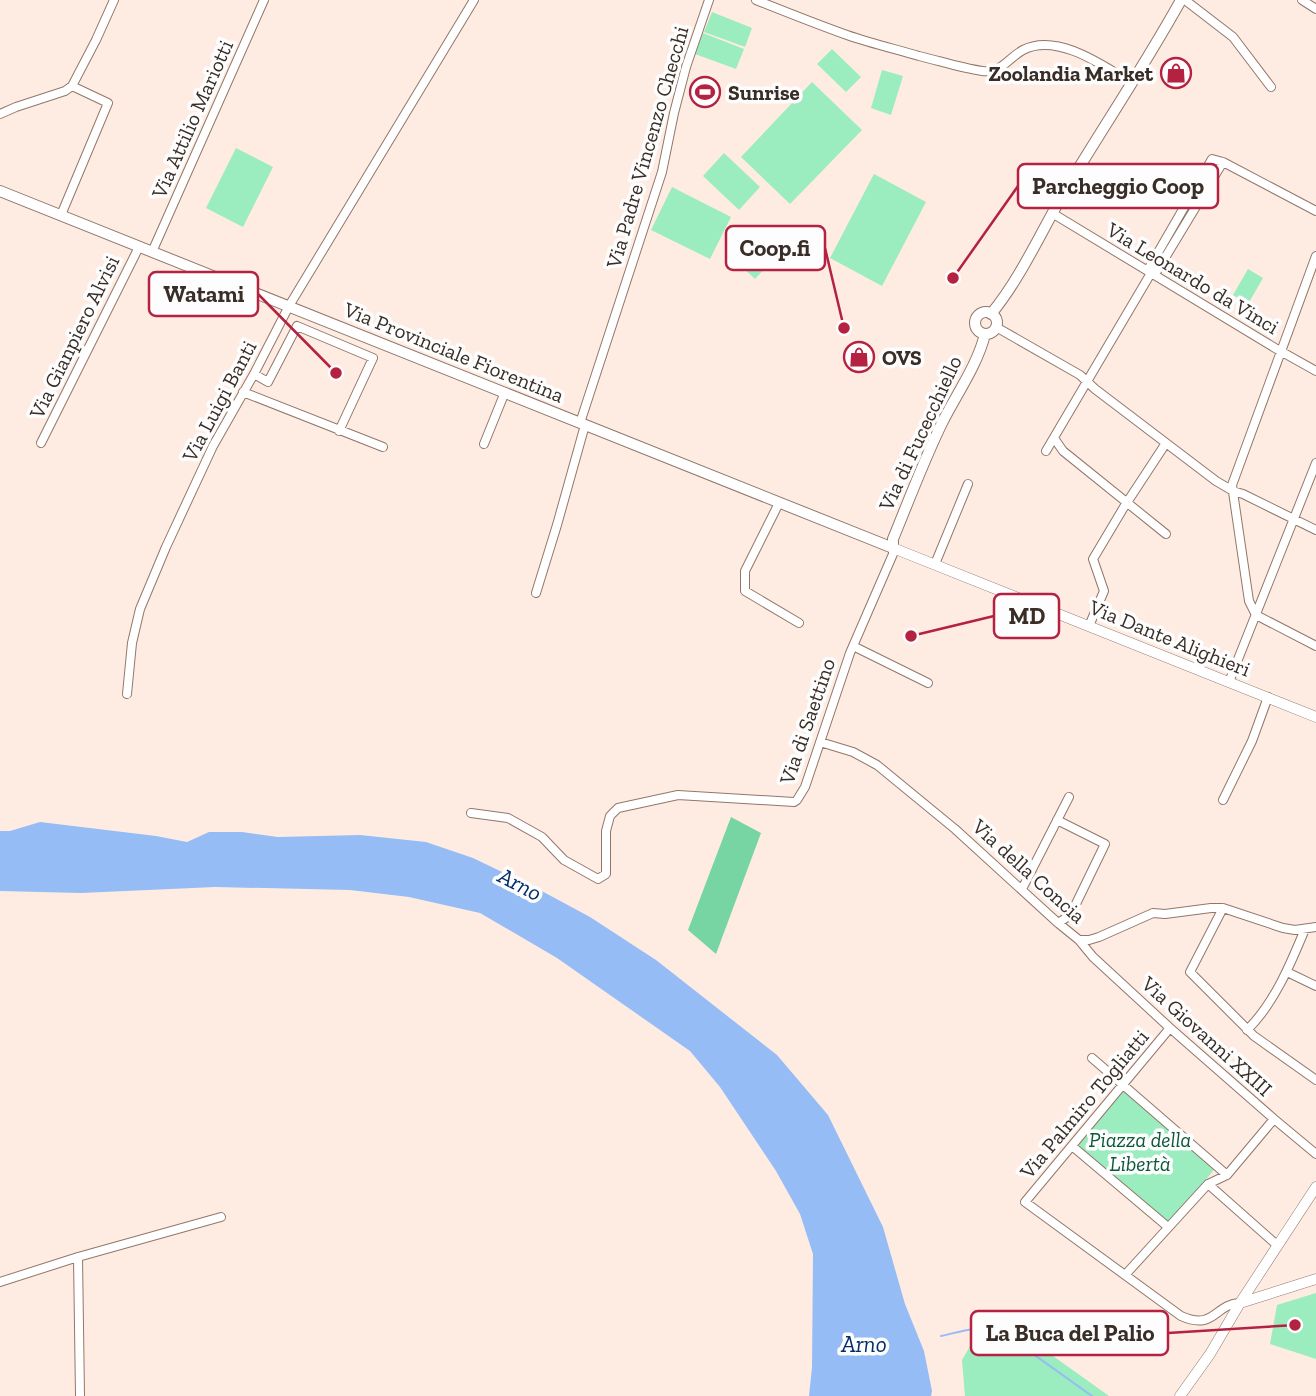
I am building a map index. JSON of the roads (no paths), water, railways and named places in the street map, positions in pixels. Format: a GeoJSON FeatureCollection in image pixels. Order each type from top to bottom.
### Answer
{"type":"FeatureCollection","features":[{"type":"Feature","properties":{"kind":"main road","name":"Via di Fucecchiello"},"geometry":{"type":"LineString","coordinates":[[893,548],[893,539],[941,426],[982,344],[985,334],[976,328],[975,321],[982,313],[991,314],[1012,285],[1052,213],[1183,0]]}},
{"type":"Feature","properties":{"kind":"main road","name":"Via Provinciale Fiorentina"},"geometry":{"type":"LineString","coordinates":[[0,191],[893,548]]}},
{"type":"Feature","properties":{"kind":"main road"},"geometry":{"type":"LineString","coordinates":[[985,334],[992,333],[996,327],[995,318],[991,314]]}},
{"type":"Feature","properties":{"kind":"street"},"geometry":{"type":"LineString","coordinates":[[0,114],[72,86],[114,0]]}},
{"type":"Feature","properties":{"kind":"street","name":"Via Attilio Mariotti"},"geometry":{"type":"LineString","coordinates":[[152,252],[264,0]]}},
{"type":"Feature","properties":{"kind":"street","name":"Via Luigi Banti"},"geometry":{"type":"LineString","coordinates":[[127,694],[132,643],[140,609],[213,446],[289,306],[474,0]]}},
{"type":"Feature","properties":{"kind":"street","name":"Via Padre Vincenzo Checchi"},"geometry":{"type":"LineString","coordinates":[[536,593],[557,526],[582,424],[662,172],[683,78],[709,0]]}},
{"type":"Feature","properties":{"kind":"street"},"geometry":{"type":"LineString","coordinates":[[756,0],[849,35],[985,72],[1003,67],[1021,51],[1051,46],[1084,55],[1132,83]]}},
{"type":"Feature","properties":{"kind":"street"},"geometry":{"type":"LineString","coordinates":[[1183,0],[1233,37],[1271,87]]}},
{"type":"Feature","properties":{"kind":"street"},"geometry":{"type":"LineString","coordinates":[[1302,0],[1316,9]]}},
{"type":"Feature","properties":{"kind":"street"},"geometry":{"type":"LineString","coordinates":[[61,215],[108,103],[72,86]]}},
{"type":"Feature","properties":{"kind":"street"},"geometry":{"type":"LineString","coordinates":[[1046,451],[1151,273],[1157,271],[1223,162],[1316,211]]}},
{"type":"Feature","properties":{"kind":"street","name":"Via Leonardo da Vinci"},"geometry":{"type":"LineString","coordinates":[[1052,213],[1280,352],[1316,371]]}},
{"type":"Feature","properties":{"kind":"street","name":"Via Gianpiero Alvisi"},"geometry":{"type":"LineString","coordinates":[[41,443],[139,247]]}},
{"type":"Feature","properties":{"kind":"street"},"geometry":{"type":"LineString","coordinates":[[1316,256],[1232,485],[1249,601],[1256,615],[1316,646]]}},
{"type":"Feature","properties":{"kind":"street"},"geometry":{"type":"LineString","coordinates":[[254,374],[268,382],[296,326],[373,358]]}},
{"type":"Feature","properties":{"kind":"street"},"geometry":{"type":"LineString","coordinates":[[996,327],[1080,375],[1200,470],[1233,491],[1316,530]]}},
{"type":"Feature","properties":{"kind":"street"},"geometry":{"type":"LineString","coordinates":[[339,431],[380,343]]}},
{"type":"Feature","properties":{"kind":"street"},"geometry":{"type":"LineString","coordinates":[[243,392],[383,447]]}},
{"type":"Feature","properties":{"kind":"street"},"geometry":{"type":"LineString","coordinates":[[484,444],[505,393]]}},
{"type":"Feature","properties":{"kind":"street"},"geometry":{"type":"LineString","coordinates":[[1054,438],[1063,451],[1166,534]]}},
{"type":"Feature","properties":{"kind":"street"},"geometry":{"type":"LineString","coordinates":[[1089,626],[1104,591],[1093,559],[1166,443]]}},
{"type":"Feature","properties":{"kind":"street"},"geometry":{"type":"LineString","coordinates":[[1229,682],[1316,463]]}},
{"type":"Feature","properties":{"kind":"street"},"geometry":{"type":"LineString","coordinates":[[935,564],[968,484]]}},
{"type":"Feature","properties":{"kind":"street"},"geometry":{"type":"LineString","coordinates":[[779,503],[745,571],[745,590],[799,623]]}},
{"type":"Feature","properties":{"kind":"street","name":"Via Dante Alighieri"},"geometry":{"type":"LineString","coordinates":[[893,548],[1316,717]]}},
{"type":"Feature","properties":{"kind":"street","name":"Via di Saettino"},"geometry":{"type":"LineString","coordinates":[[471,813],[508,818],[542,837],[564,860],[598,879],[606,874],[606,831],[610,816],[618,808],[678,795],[794,802],[805,787],[853,646],[893,554],[893,548]]}},
{"type":"Feature","properties":{"kind":"street"},"geometry":{"type":"LineString","coordinates":[[853,646],[928,683]]}},
{"type":"Feature","properties":{"kind":"street"},"geometry":{"type":"LineString","coordinates":[[1223,800],[1252,741],[1268,697]]}},
{"type":"Feature","properties":{"kind":"street","name":"Via della Concia"},"geometry":{"type":"LineString","coordinates":[[820,742],[853,752],[877,765],[955,829],[1079,940],[1099,937],[1153,913],[1211,908],[1223,908],[1283,928],[1295,930],[1316,927]]}},
{"type":"Feature","properties":{"kind":"street"},"geometry":{"type":"LineString","coordinates":[[1022,889],[1069,797]]}},
{"type":"Feature","properties":{"kind":"street"},"geometry":{"type":"LineString","coordinates":[[1057,820],[1105,844],[1073,910],[1058,923]]}},
{"type":"Feature","properties":{"kind":"street"},"geometry":{"type":"LineString","coordinates":[[1223,908],[1190,972],[1247,1030],[1316,1080]]}},
{"type":"Feature","properties":{"kind":"street"},"geometry":{"type":"LineString","coordinates":[[1247,1030],[1255,1023],[1287,972],[1305,929]]}},
{"type":"Feature","properties":{"kind":"street","name":"Via Giovanni XXIII"},"geometry":{"type":"LineString","coordinates":[[1079,940],[1170,1028],[1316,1154]]}},
{"type":"Feature","properties":{"kind":"street"},"geometry":{"type":"LineString","coordinates":[[1287,972],[1316,986]]}},
{"type":"Feature","properties":{"kind":"street","name":"Via Palmiro Togliatti"},"geometry":{"type":"LineString","coordinates":[[1125,1275],[1025,1202],[1170,1028]]}},
{"type":"Feature","properties":{"kind":"street"},"geometry":{"type":"LineString","coordinates":[[1092,1058],[1227,1175]]}},
{"type":"Feature","properties":{"kind":"street"},"geometry":{"type":"LineString","coordinates":[[1274,1119],[1227,1175],[1208,1184],[1125,1275],[1181,1316],[1194,1321],[1202,1321],[1232,1303],[1240,1303],[1316,1279]]}},
{"type":"Feature","properties":{"kind":"street"},"geometry":{"type":"LineString","coordinates":[[1072,1146],[1168,1227]]}},
{"type":"Feature","properties":{"kind":"street"},"geometry":{"type":"LineString","coordinates":[[1208,1184],[1277,1245]]}},
{"type":"Feature","properties":{"kind":"street"},"geometry":{"type":"LineString","coordinates":[[1180,1396],[1210,1354],[1316,1187]]}},
{"type":"Feature","properties":{"kind":"street"},"geometry":{"type":"LineString","coordinates":[[0,1282],[221,1217]]}},
{"type":"Feature","properties":{"kind":"street"},"geometry":{"type":"LineString","coordinates":[[1262,1231],[1272,1234],[1286,1232]]}},
{"type":"Feature","properties":{"kind":"street"},"geometry":{"type":"LineString","coordinates":[[78,1257],[80,1396]]}},
{"type":"Feature","properties":{"kind":"water","name":"Arno"},"geometry":{"type":"Polygon","coordinates":[[[40,822],[187,842],[209,832],[242,832],[278,837],[360,835],[426,842],[473,858],[590,917],[656,960],[777,1055],[828,1115],[883,1227],[905,1304],[924,1351],[931,1396],[809,1396],[812,1367],[813,1254],[800,1214],[776,1171],[720,1087],[690,1051],[557,958],[480,913],[409,897],[350,890],[215,887],[81,893],[0,891],[0,831],[10,831],[40,822]]]}},
{"type":"Feature","properties":{"kind":"waterway"},"geometry":{"type":"LineString","coordinates":[[941,1336],[977,1328],[998,1329],[1092,1396]]}},
{"type":"Feature","properties":{"kind":"place","name":"Zoolandia Market"},"geometry":{"type":"Point","coordinates":[1176,73]}},
{"type":"Feature","properties":{"kind":"place","name":"Sunrise"},"geometry":{"type":"Point","coordinates":[705,92]}},
{"type":"Feature","properties":{"kind":"place","name":"Parcheggio Coop"},"geometry":{"type":"Point","coordinates":[953,278]}},
{"type":"Feature","properties":{"kind":"place","name":"Coop.fi"},"geometry":{"type":"Point","coordinates":[844,328]}},
{"type":"Feature","properties":{"kind":"place","name":"OVS"},"geometry":{"type":"Point","coordinates":[859,357]}},
{"type":"Feature","properties":{"kind":"place","name":"Watami"},"geometry":{"type":"Point","coordinates":[336,373]}},
{"type":"Feature","properties":{"kind":"place","name":"MD"},"geometry":{"type":"Point","coordinates":[911,636]}},
{"type":"Feature","properties":{"kind":"place","name":"La Buca del Palio"},"geometry":{"type":"Point","coordinates":[1295,1325]}},
{"type":"Feature","properties":{"kind":"park label","name":"Piazza della Libertà"},"geometry":{"type":"Point","coordinates":[1140,1151]}}]}
